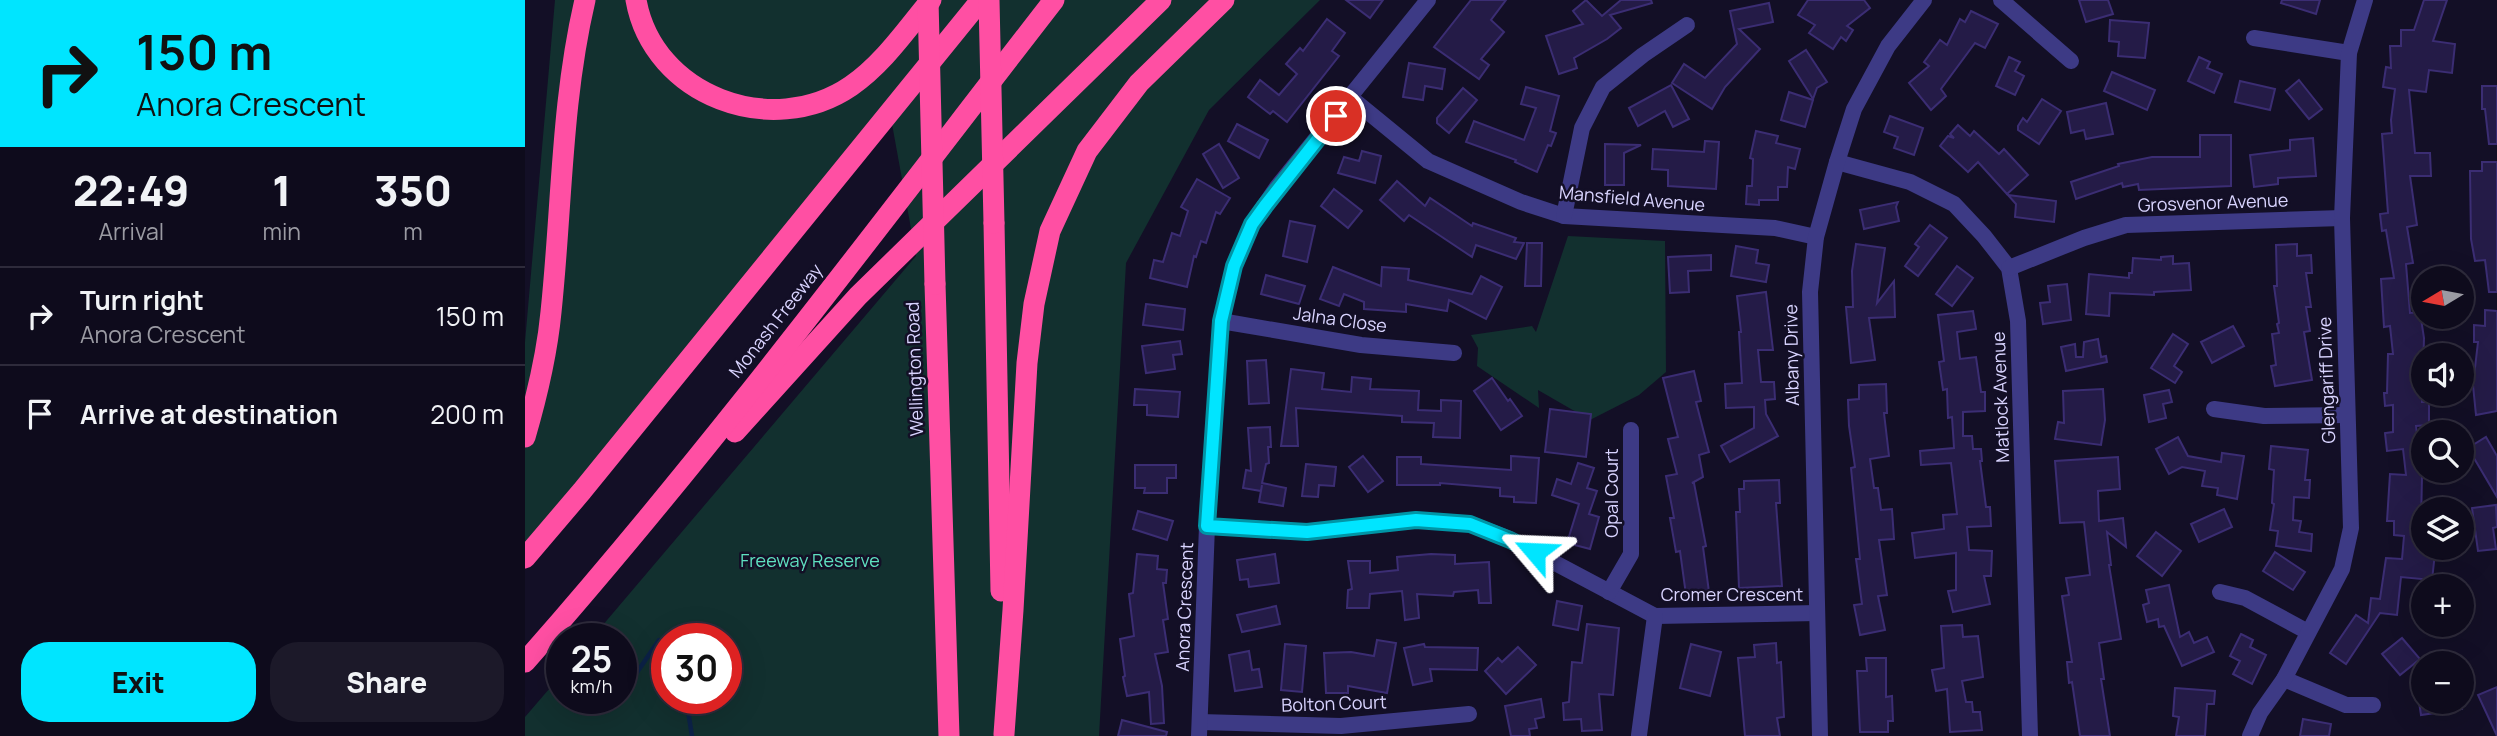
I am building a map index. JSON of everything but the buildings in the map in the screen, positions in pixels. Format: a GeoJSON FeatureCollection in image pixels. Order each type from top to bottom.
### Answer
{"type":"FeatureCollection","features":[{"type":"Feature","properties":{"kind":"highway"},"geometry":{"type":"LineString","coordinates":[[525,437],[538,390],[551,314],[567,113],[577,34],[585,0]]}},
{"type":"Feature","properties":{"kind":"highway"},"geometry":{"type":"LineString","coordinates":[[636,0],[648,37],[665,61],[682,77],[718,99],[765,111],[802,107],[850,87],[887,53],[929,0]]}},
{"type":"Feature","properties":{"kind":"highway","name":"Wellington Road"},"geometry":{"type":"LineString","coordinates":[[929,0],[949,736]]}},
{"type":"Feature","properties":{"kind":"highway"},"geometry":{"type":"LineString","coordinates":[[525,558],[981,0]]}},
{"type":"Feature","properties":{"kind":"highway"},"geometry":{"type":"LineString","coordinates":[[989,0],[1004,735]]}},
{"type":"Feature","properties":{"kind":"highway","name":"Monash Freeway"},"geometry":{"type":"LineString","coordinates":[[525,662],[753,388],[1053,0]]}},
{"type":"Feature","properties":{"kind":"highway"},"geometry":{"type":"LineString","coordinates":[[573,607],[858,296],[1161,0]]}},
{"type":"Feature","properties":{"kind":"highway"},"geometry":{"type":"LineString","coordinates":[[1004,735],[1027,363],[1034,304],[1050,231],[1087,151],[1139,83],[1224,0]]}},
{"type":"Feature","properties":{"kind":"street","name":"Anora Crescent"},"geometry":{"type":"LineString","coordinates":[[1199,729],[1207,526],[1221,321],[1234,266],[1252,224],[1277,187],[1428,0]]}},
{"type":"Feature","properties":{"kind":"street","name":"Albany Drive"},"geometry":{"type":"LineString","coordinates":[[1821,736],[1810,292],[1816,237],[1854,109],[1888,46],[1924,0]]}},
{"type":"Feature","properties":{"kind":"street"},"geometry":{"type":"LineString","coordinates":[[2001,0],[2071,61]]}},
{"type":"Feature","properties":{"kind":"street","name":"Glengariff Drive"},"geometry":{"type":"LineString","coordinates":[[2250,736],[2260,712],[2284,679],[2342,569],[2351,528],[2341,218],[2349,53],[2365,0]]}},
{"type":"Feature","properties":{"kind":"street"},"geometry":{"type":"LineString","coordinates":[[1564,216],[1582,128],[1603,87],[1687,25]]}},
{"type":"Feature","properties":{"kind":"street"},"geometry":{"type":"LineString","coordinates":[[2254,38],[2349,53]]}},
{"type":"Feature","properties":{"kind":"street","name":"Mansfield Avenue"},"geometry":{"type":"LineString","coordinates":[[1351,98],[1428,161],[1521,202],[1564,216],[1775,228],[1816,237]]}},
{"type":"Feature","properties":{"kind":"street","name":"Matlock Avenue"},"geometry":{"type":"LineString","coordinates":[[1837,162],[1910,182],[1954,204],[2009,268],[2018,321],[2030,736]]}},
{"type":"Feature","properties":{"kind":"street","name":"Grosvenor Avenue"},"geometry":{"type":"LineString","coordinates":[[2009,268],[2084,238],[2126,225],[2341,218]]}},
{"type":"Feature","properties":{"kind":"street","name":"Jalna Close"},"geometry":{"type":"LineString","coordinates":[[1221,321],[1361,345],[1454,353]]}},
{"type":"Feature","properties":{"kind":"street"},"geometry":{"type":"LineString","coordinates":[[2214,409],[2264,415],[2347,415]]}},
{"type":"Feature","properties":{"kind":"street","name":"Opal Court"},"geometry":{"type":"LineString","coordinates":[[1609,592],[1631,554],[1631,430]]}},
{"type":"Feature","properties":{"kind":"street","name":"Cromer Crescent"},"geometry":{"type":"LineString","coordinates":[[1207,526],[1307,532],[1416,520],[1470,524],[1510,540],[1655,617],[1817,614]]}},
{"type":"Feature","properties":{"kind":"street"},"geometry":{"type":"LineString","coordinates":[[2220,593],[2245,598],[2308,632]]}},
{"type":"Feature","properties":{"kind":"street"},"geometry":{"type":"LineString","coordinates":[[1639,735],[1655,617]]}},
{"type":"Feature","properties":{"kind":"street"},"geometry":{"type":"LineString","coordinates":[[2284,679],[2346,705],[2373,705]]}},
{"type":"Feature","properties":{"kind":"street","name":"Bolton Court"},"geometry":{"type":"LineString","coordinates":[[1199,729],[1341,726],[1469,714]]}},
{"type":"Feature","properties":{"kind":"green space","name":"Freeway Reserve"},"geometry":{"type":"Polygon","coordinates":[[[555,0],[1320,0],[1209,110],[1126,263],[1099,736],[525,736],[525,717],[546,693],[546,714],[637,714],[637,623],[605,623],[916,256],[890,113],[525,558],[525,342],[555,0]]]}},
{"type":"Feature","properties":{"kind":"green space"},"geometry":{"type":"Polygon","coordinates":[[[1568,236],[1665,241],[1666,372],[1639,395],[1590,420],[1538,390],[1539,408],[1477,366],[1478,348],[1471,335],[1532,326],[1536,332],[1568,236]]]}},
{"type":"Feature","properties":{"kind":"waterway"},"geometry":{"type":"LineString","coordinates":[[637,672],[651,652]]}},
{"type":"Feature","properties":{"kind":"waterway"},"geometry":{"type":"LineString","coordinates":[[689,714],[692,736]]}},
{"type":"Feature","properties":{"kind":"route"},"geometry":{"type":"LineString","coordinates":[[1336,116],[1277,187],[1252,224],[1234,266],[1221,321],[1207,526],[1307,532],[1416,520],[1470,524],[1535,552]]}}]}
